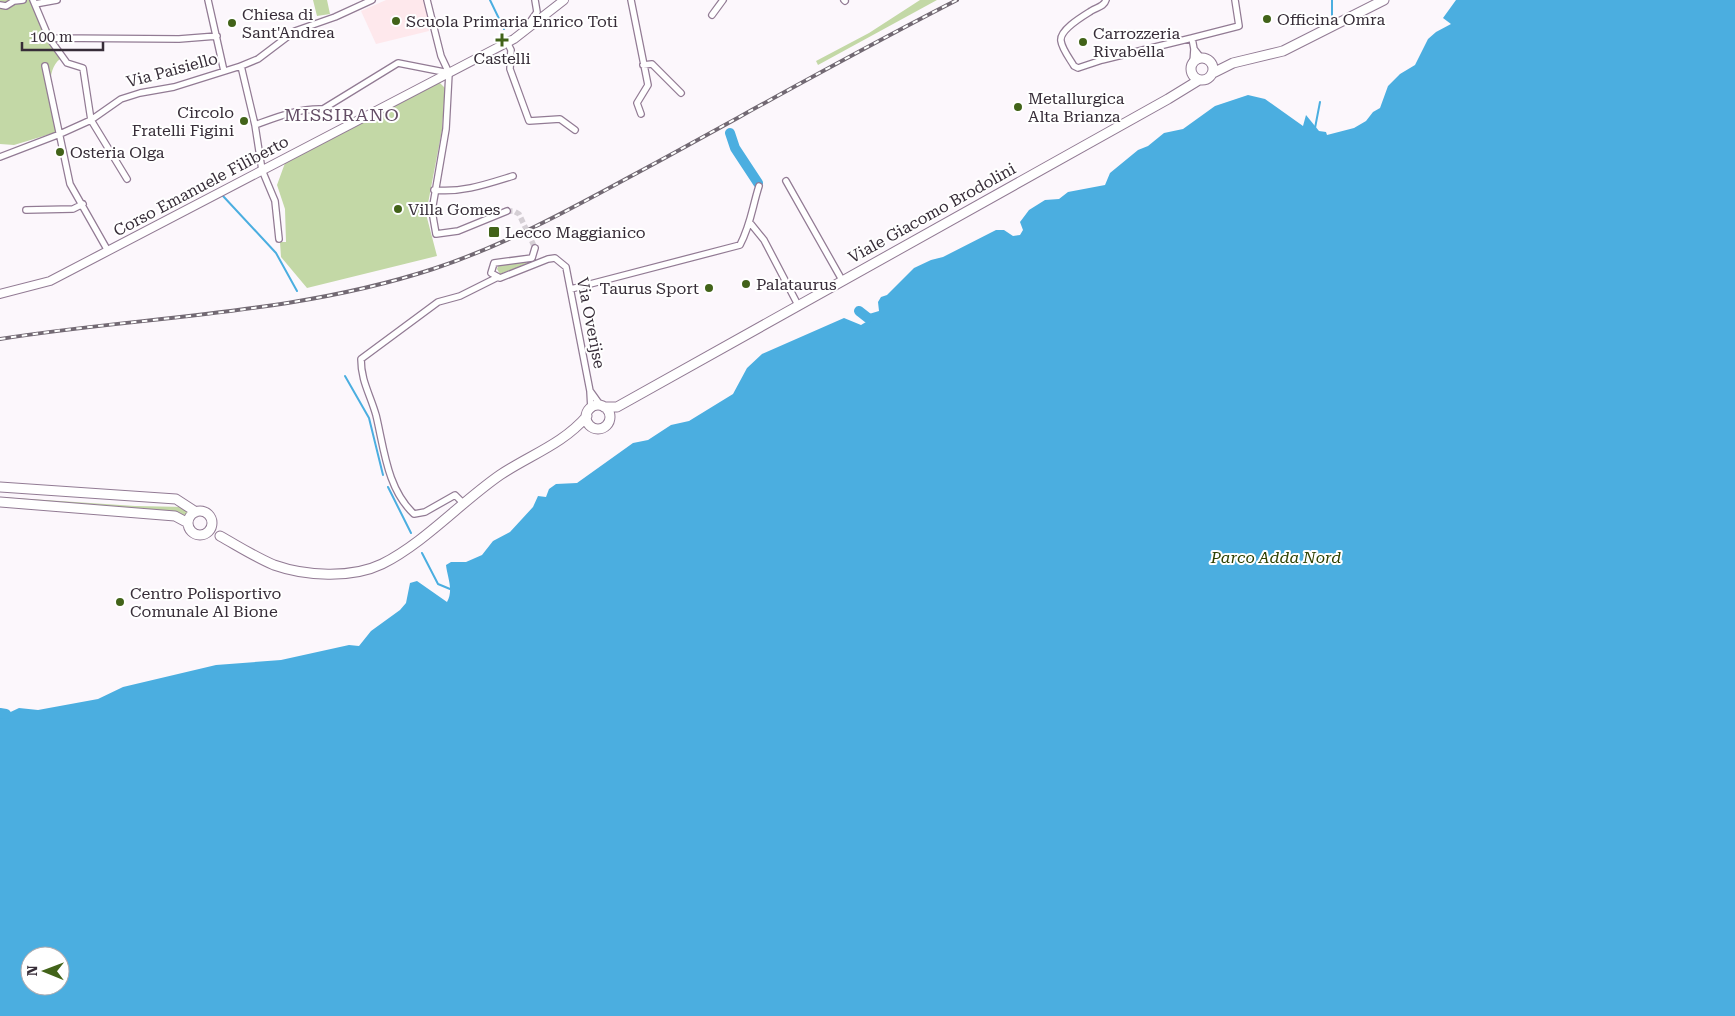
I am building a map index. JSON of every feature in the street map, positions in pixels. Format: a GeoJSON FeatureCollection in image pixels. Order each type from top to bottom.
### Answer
{"type":"FeatureCollection","features":[{"type":"Feature","properties":{"kind":"main road","name":"Corso Emanuele Filiberto"},"geometry":{"type":"LineString","coordinates":[[0,294],[50,281],[521,35],[564,0]]}},
{"type":"Feature","properties":{"kind":"main road"},"geometry":{"type":"LineString","coordinates":[[1192,66],[1194,76],[1199,80],[1206,80],[1213,73],[1233,63],[1283,50],[1384,0]]}},
{"type":"Feature","properties":{"kind":"main road"},"geometry":{"type":"LineString","coordinates":[[1183,90],[1192,66],[1206,59],[1233,63]]}},
{"type":"Feature","properties":{"kind":"main road"},"geometry":{"type":"LineString","coordinates":[[1206,59],[1213,73]]}},
{"type":"Feature","properties":{"kind":"main road","name":"Viale Giacomo Brodolini"},"geometry":{"type":"LineString","coordinates":[[602,406],[617,407],[1199,80]]}},
{"type":"Feature","properties":{"kind":"main road"},"geometry":{"type":"LineString","coordinates":[[0,502],[175,516],[188,523],[191,530],[201,534],[220,536],[275,565],[300,572],[329,574],[352,572],[381,565],[421,538],[500,475],[573,432],[589,412],[602,406],[609,412],[610,420]]}},
{"type":"Feature","properties":{"kind":"main road"},"geometry":{"type":"LineString","coordinates":[[573,432],[606,427],[617,407]]}},
{"type":"Feature","properties":{"kind":"main road"},"geometry":{"type":"LineString","coordinates":[[589,412],[588,423],[594,429]]}},
{"type":"Feature","properties":{"kind":"main road"},"geometry":{"type":"LineString","coordinates":[[0,488],[176,499],[196,512],[206,512],[220,536]]}},
{"type":"Feature","properties":{"kind":"main road"},"geometry":{"type":"LineString","coordinates":[[188,523],[191,516],[196,512]]}},
{"type":"Feature","properties":{"kind":"main road"},"geometry":{"type":"LineString","coordinates":[[201,534],[210,528],[212,521]]}},
{"type":"Feature","properties":{"kind":"street"},"geometry":{"type":"LineString","coordinates":[[0,5],[6,6],[14,1],[24,0]]}},
{"type":"Feature","properties":{"kind":"street"},"geometry":{"type":"LineString","coordinates":[[57,0],[34,2],[49,38],[67,63],[83,68],[91,120],[127,179]]}},
{"type":"Feature","properties":{"kind":"street"},"geometry":{"type":"LineString","coordinates":[[208,0],[224,71]]}},
{"type":"Feature","properties":{"kind":"street","name":"Via Paisiello"},"geometry":{"type":"LineString","coordinates":[[0,157],[91,120],[121,99],[174,87],[258,59],[295,30],[335,17],[372,0]]}},
{"type":"Feature","properties":{"kind":"street"},"geometry":{"type":"LineString","coordinates":[[427,0],[441,56],[449,73],[446,129],[434,190],[432,211],[436,234],[458,231],[507,211]]}},
{"type":"Feature","properties":{"kind":"street"},"geometry":{"type":"LineString","coordinates":[[521,35],[525,25],[537,12],[535,0]]}},
{"type":"Feature","properties":{"kind":"street"},"geometry":{"type":"LineString","coordinates":[[631,0],[648,85],[637,103],[641,114]]}},
{"type":"Feature","properties":{"kind":"street"},"geometry":{"type":"LineString","coordinates":[[712,15],[723,0]]}},
{"type":"Feature","properties":{"kind":"street"},"geometry":{"type":"LineString","coordinates":[[1106,0],[1103,6],[1092,11],[1066,30],[1061,37],[1061,43],[1074,66],[1078,68],[1102,60],[1239,26],[1235,0]]}},
{"type":"Feature","properties":{"kind":"street"},"geometry":{"type":"LineString","coordinates":[[49,38],[179,39],[216,36]]}},
{"type":"Feature","properties":{"kind":"street"},"geometry":{"type":"LineString","coordinates":[[1192,38],[1194,49],[1192,66]]}},
{"type":"Feature","properties":{"kind":"street"},"geometry":{"type":"LineString","coordinates":[[507,42],[511,50],[510,69],[529,121],[560,119],[574,130]]}},
{"type":"Feature","properties":{"kind":"street"},"geometry":{"type":"LineString","coordinates":[[1194,49],[1206,59]]}},
{"type":"Feature","properties":{"kind":"street"},"geometry":{"type":"LineString","coordinates":[[255,125],[294,112],[311,108],[323,109],[362,83],[398,63],[449,73]]}},
{"type":"Feature","properties":{"kind":"street"},"geometry":{"type":"LineString","coordinates":[[643,65],[652,64],[656,67],[662,77],[681,94]]}},
{"type":"Feature","properties":{"kind":"street"},"geometry":{"type":"LineString","coordinates":[[45,66],[70,184],[108,250]]}},
{"type":"Feature","properties":{"kind":"street"},"geometry":{"type":"LineString","coordinates":[[241,66],[255,125],[262,170],[276,201],[279,239]]}},
{"type":"Feature","properties":{"kind":"street"},"geometry":{"type":"LineString","coordinates":[[434,190],[450,192],[469,189],[513,176]]}},
{"type":"Feature","properties":{"kind":"street"},"geometry":{"type":"LineString","coordinates":[[786,180],[842,280]]}},
{"type":"Feature","properties":{"kind":"street"},"geometry":{"type":"LineString","coordinates":[[571,289],[740,245],[751,224],[752,208],[759,186]]}},
{"type":"Feature","properties":{"kind":"street"},"geometry":{"type":"LineString","coordinates":[[26,210],[73,209],[83,204]]}},
{"type":"Feature","properties":{"kind":"street"},"geometry":{"type":"LineString","coordinates":[[751,224],[764,240],[798,305]]}},
{"type":"Feature","properties":{"kind":"street"},"geometry":{"type":"LineString","coordinates":[[464,504],[455,495],[425,512],[414,514],[406,506],[393,484],[375,412],[361,375],[361,359],[438,302],[460,296],[496,278],[491,273],[494,263],[532,258],[535,248]]}},
{"type":"Feature","properties":{"kind":"street","name":"Via Overijse"},"geometry":{"type":"LineString","coordinates":[[496,278],[548,259],[562,261],[566,267],[571,289],[590,391],[589,412]]}},
{"type":"Feature","properties":{"kind":"street","name":"Via Overijse"},"geometry":{"type":"LineString","coordinates":[[590,391],[602,406]]}},
{"type":"Feature","properties":{"kind":"shaded area","name":"Scuola Primaria Enrico Toti"},"geometry":{"type":"Polygon","coordinates":[[[386,0],[425,0],[429,31],[376,44],[361,11],[386,0]]]}},
{"type":"Feature","properties":{"kind":"green space"},"geometry":{"type":"Polygon","coordinates":[[[0,0],[32,0],[60,59],[55,65],[50,83],[57,132],[14,145],[0,144],[0,0]]]}},
{"type":"Feature","properties":{"kind":"green space"},"geometry":{"type":"Polygon","coordinates":[[[313,0],[327,0],[330,14],[317,16],[313,0]]]}},
{"type":"Feature","properties":{"kind":"green space"},"geometry":{"type":"Polygon","coordinates":[[[920,0],[937,0],[818,65],[816,61],[869,33],[920,0]]]}},
{"type":"Feature","properties":{"kind":"green space"},"geometry":{"type":"Polygon","coordinates":[[[439,82],[445,88],[442,130],[426,214],[437,256],[307,288],[281,257],[280,242],[286,242],[285,209],[277,185],[285,163],[439,82]]]}},
{"type":"Feature","properties":{"kind":"green space"},"geometry":{"type":"Polygon","coordinates":[[[531,262],[500,274],[497,269],[499,264],[531,262]]]}},
{"type":"Feature","properties":{"kind":"green space"},"geometry":{"type":"Polygon","coordinates":[[[0,497],[135,506],[185,507],[191,509],[185,517],[0,500],[0,497]]]}},
{"type":"Feature","properties":{"kind":"water","name":"Parco Adda Nord"},"geometry":{"type":"Polygon","coordinates":[[[1456,0],[1735,0],[1735,1016],[0,1016],[0,717],[19,708],[38,710],[98,699],[123,687],[216,665],[281,660],[349,645],[359,646],[371,631],[400,610],[406,603],[410,583],[417,581],[447,602],[450,588],[446,565],[451,562],[466,562],[482,555],[493,541],[510,532],[533,507],[538,496],[546,497],[549,489],[556,484],[577,483],[633,443],[648,440],[671,425],[689,421],[733,394],[747,368],[762,354],[844,318],[861,325],[866,322],[869,314],[879,311],[878,302],[881,297],[887,295],[914,268],[943,257],[996,230],[1004,230],[1013,236],[1020,235],[1023,230],[1020,222],[1029,210],[1045,200],[1059,199],[1068,192],[1105,185],[1110,173],[1138,150],[1148,146],[1164,133],[1183,129],[1215,106],[1248,95],[1265,99],[1303,126],[1306,115],[1319,131],[1326,132],[1327,135],[1354,128],[1366,121],[1373,112],[1380,108],[1388,86],[1400,74],[1415,65],[1428,39],[1451,24],[1443,18],[1456,0]]]}},
{"type":"Feature","properties":{"kind":"waterway"},"geometry":{"type":"LineString","coordinates":[[490,0],[504,29]]}},
{"type":"Feature","properties":{"kind":"waterway"},"geometry":{"type":"LineString","coordinates":[[1332,0],[1332,17]]}},
{"type":"Feature","properties":{"kind":"waterway"},"geometry":{"type":"LineString","coordinates":[[1315,128],[1320,102]]}},
{"type":"Feature","properties":{"kind":"waterway"},"geometry":{"type":"LineString","coordinates":[[730,133],[735,148],[758,183]]}},
{"type":"Feature","properties":{"kind":"waterway"},"geometry":{"type":"LineString","coordinates":[[223,196],[276,253],[297,291]]}},
{"type":"Feature","properties":{"kind":"waterway"},"geometry":{"type":"LineString","coordinates":[[859,311],[868,318]]}},
{"type":"Feature","properties":{"kind":"waterway"},"geometry":{"type":"LineString","coordinates":[[345,376],[369,418],[383,475]]}},
{"type":"Feature","properties":{"kind":"waterway"},"geometry":{"type":"LineString","coordinates":[[388,487],[411,533]]}},
{"type":"Feature","properties":{"kind":"waterway"},"geometry":{"type":"LineString","coordinates":[[422,553],[438,584],[450,589]]}},
{"type":"Feature","properties":{"kind":"waterway"},"geometry":{"type":"LineString","coordinates":[[0,713],[6,714]]}},
{"type":"Feature","properties":{"kind":"tunnel"},"geometry":{"type":"LineString","coordinates":[[507,211],[514,211],[519,214],[535,248]]}},
{"type":"Feature","properties":{"kind":"railway"},"geometry":{"type":"LineString","coordinates":[[0,339],[272,305],[380,284],[433,269],[489,248],[569,209],[957,0]]}},
{"type":"Feature","properties":{"kind":"place","name":"Officina Omra"},"geometry":{"type":"Point","coordinates":[1267,19]}},
{"type":"Feature","properties":{"kind":"place","name":"Scuola Primaria Enrico Toti"},"geometry":{"type":"Point","coordinates":[396,21]}},
{"type":"Feature","properties":{"kind":"place","name":"Chiesa di Sant'Andrea"},"geometry":{"type":"Point","coordinates":[232,23]}},
{"type":"Feature","properties":{"kind":"place","name":"Castelli"},"geometry":{"type":"Point","coordinates":[502,40]}},
{"type":"Feature","properties":{"kind":"place","name":"Carrozzeria Rivabella"},"geometry":{"type":"Point","coordinates":[1083,42]}},
{"type":"Feature","properties":{"kind":"place","name":"Metallurgica Alta Brianza"},"geometry":{"type":"Point","coordinates":[1018,107]}},
{"type":"Feature","properties":{"kind":"place","name":"Circolo Fratelli Figini"},"geometry":{"type":"Point","coordinates":[244,121]}},
{"type":"Feature","properties":{"kind":"place","name":"Osteria Olga"},"geometry":{"type":"Point","coordinates":[60,152]}},
{"type":"Feature","properties":{"kind":"place","name":"Villa Gomes"},"geometry":{"type":"Point","coordinates":[398,209]}},
{"type":"Feature","properties":{"kind":"place","name":"Lecco Maggianico"},"geometry":{"type":"Point","coordinates":[494,232]}},
{"type":"Feature","properties":{"kind":"place","name":"Palataurus"},"geometry":{"type":"Point","coordinates":[746,284]}},
{"type":"Feature","properties":{"kind":"place","name":"Taurus Sport"},"geometry":{"type":"Point","coordinates":[709,288]}},
{"type":"Feature","properties":{"kind":"place","name":"Centro Polisportivo Comunale Al Bione"},"geometry":{"type":"Point","coordinates":[120,602]}},
{"type":"Feature","properties":{"kind":"district","name":"MISSIRANO"},"geometry":{"type":"Point","coordinates":[342,114]}}]}
